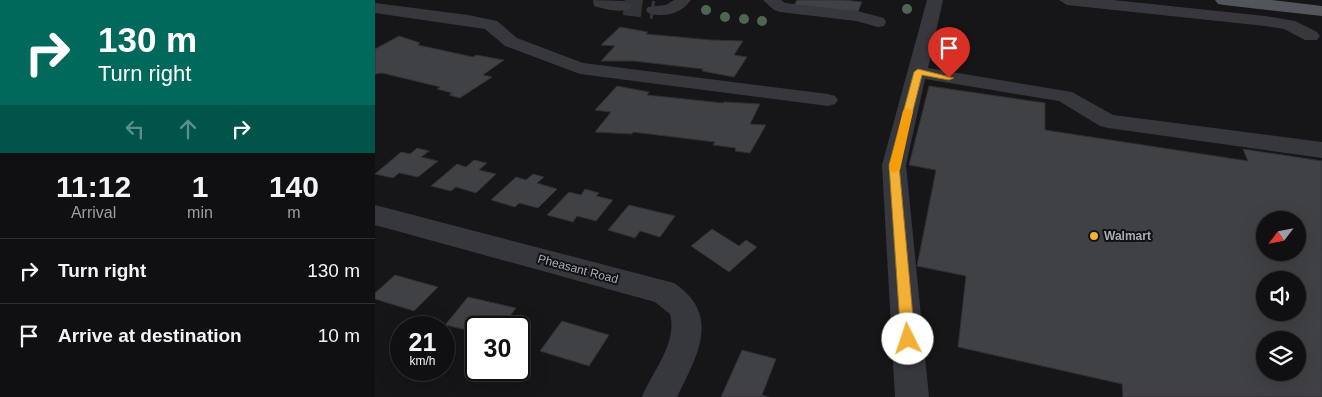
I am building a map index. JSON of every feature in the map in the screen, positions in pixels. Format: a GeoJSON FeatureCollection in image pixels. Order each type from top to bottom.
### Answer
{"type":"FeatureCollection","features":[{"type":"Feature","properties":{"kind":"main road"},"geometry":{"type":"LineString","coordinates":[[1224,0],[1247,1],[1322,11]]}},
{"type":"Feature","properties":{"kind":"street"},"geometry":{"type":"LineString","coordinates":[[601,0],[600,3],[624,6]]}},
{"type":"Feature","properties":{"kind":"street"},"geometry":{"type":"LineString","coordinates":[[654,10],[666,11],[675,8],[683,0]]}},
{"type":"Feature","properties":{"kind":"street"},"geometry":{"type":"LineString","coordinates":[[771,0],[780,7],[857,16],[878,22]]}},
{"type":"Feature","properties":{"kind":"street"},"geometry":{"type":"LineString","coordinates":[[913,397],[894,165],[935,0]]}},
{"type":"Feature","properties":{"kind":"street"},"geometry":{"type":"LineString","coordinates":[[1067,0],[1289,25],[1311,36]]}},
{"type":"Feature","properties":{"kind":"street"},"geometry":{"type":"LineString","coordinates":[[375,8],[468,20],[491,25],[511,42],[580,68],[828,100]]}},
{"type":"Feature","properties":{"kind":"street"},"geometry":{"type":"LineString","coordinates":[[918,72],[1065,96],[1107,121],[1322,150]]}},
{"type":"Feature","properties":{"kind":"street","name":"Pheasant Road"},"geometry":{"type":"LineString","coordinates":[[375,215],[664,292],[675,299],[684,308],[687,320],[684,344],[659,397]]}},
{"type":"Feature","properties":{"kind":"building"},"geometry":{"type":"Polygon","coordinates":[[[797,0],[862,2],[857,14],[793,7],[797,0]]]}},
{"type":"Feature","properties":{"kind":"building"},"geometry":{"type":"Polygon","coordinates":[[[620,27],[648,32],[646,34],[743,41],[734,55],[747,57],[734,77],[702,71],[703,69],[634,61],[601,61],[615,46],[601,45],[620,27]]]}},
{"type":"Feature","properties":{"kind":"building"},"geometry":{"type":"Polygon","coordinates":[[[399,36],[420,43],[418,45],[473,57],[476,55],[504,60],[483,75],[492,77],[460,98],[449,95],[452,93],[437,89],[440,87],[382,73],[375,74],[375,49],[399,36]]]}},
{"type":"Feature","properties":{"kind":"building"},"geometry":{"type":"Polygon","coordinates":[[[617,86],[649,92],[647,95],[723,103],[760,104],[750,124],[766,125],[750,153],[735,151],[736,148],[713,145],[715,142],[633,132],[632,134],[595,132],[611,112],[595,110],[617,86]]]}},
{"type":"Feature","properties":{"kind":"building","name":"Walmart"},"geometry":{"type":"Polygon","coordinates":[[[929,86],[1045,103],[1045,130],[1248,161],[1243,149],[1322,161],[1322,397],[1123,397],[1122,384],[958,347],[966,276],[917,266],[936,170],[909,165],[929,86]]]}},
{"type":"Feature","properties":{"kind":"building"},"geometry":{"type":"Polygon","coordinates":[[[417,148],[429,151],[421,157],[438,161],[418,177],[399,173],[393,178],[375,174],[401,152],[410,154],[417,148]]]}},
{"type":"Feature","properties":{"kind":"building"},"geometry":{"type":"Polygon","coordinates":[[[474,160],[487,163],[479,170],[496,174],[476,193],[456,187],[451,191],[431,186],[457,164],[466,167],[474,160]]]}},
{"type":"Feature","properties":{"kind":"building"},"geometry":{"type":"Polygon","coordinates":[[[533,174],[544,177],[537,183],[557,189],[538,208],[519,203],[515,207],[491,200],[516,177],[526,180],[533,174]]]}},
{"type":"Feature","properties":{"kind":"building"},"geometry":{"type":"Polygon","coordinates":[[[585,189],[599,193],[596,196],[613,200],[596,221],[577,216],[573,222],[547,215],[569,192],[581,195],[585,189]]]}},
{"type":"Feature","properties":{"kind":"building"},"geometry":{"type":"Polygon","coordinates":[[[629,205],[675,216],[660,237],[640,231],[635,238],[608,230],[629,205]]]}},
{"type":"Feature","properties":{"kind":"building"},"geometry":{"type":"Polygon","coordinates":[[[712,229],[739,246],[746,240],[757,247],[729,272],[691,246],[712,229]]]}},
{"type":"Feature","properties":{"kind":"building"},"geometry":{"type":"Polygon","coordinates":[[[395,275],[438,287],[414,311],[375,299],[375,293],[395,275]]]}},
{"type":"Feature","properties":{"kind":"building"},"geometry":{"type":"Polygon","coordinates":[[[468,297],[516,308],[510,316],[465,316],[465,330],[455,327],[455,316],[452,316],[468,297]]]}},
{"type":"Feature","properties":{"kind":"building"},"geometry":{"type":"Polygon","coordinates":[[[562,321],[609,335],[589,366],[540,351],[562,321]]]}},
{"type":"Feature","properties":{"kind":"building"},"geometry":{"type":"Polygon","coordinates":[[[742,350],[776,359],[762,395],[769,397],[721,397],[742,350]]]}},
{"type":"Feature","properties":{"kind":"tunnel"},"geometry":{"type":"LineString","coordinates":[[624,6],[654,10]]}},
{"type":"Feature","properties":{"kind":"slow traffic"},"geometry":{"type":"LineString","coordinates":[[894,170],[908,111]]}},
{"type":"Feature","properties":{"kind":"place","name":"Walmart"},"geometry":{"type":"Point","coordinates":[1094,236]}},
{"type":"Feature","properties":{"kind":"route"},"geometry":{"type":"LineString","coordinates":[[908,339],[894,165],[918,72],[949,78]]}}]}
